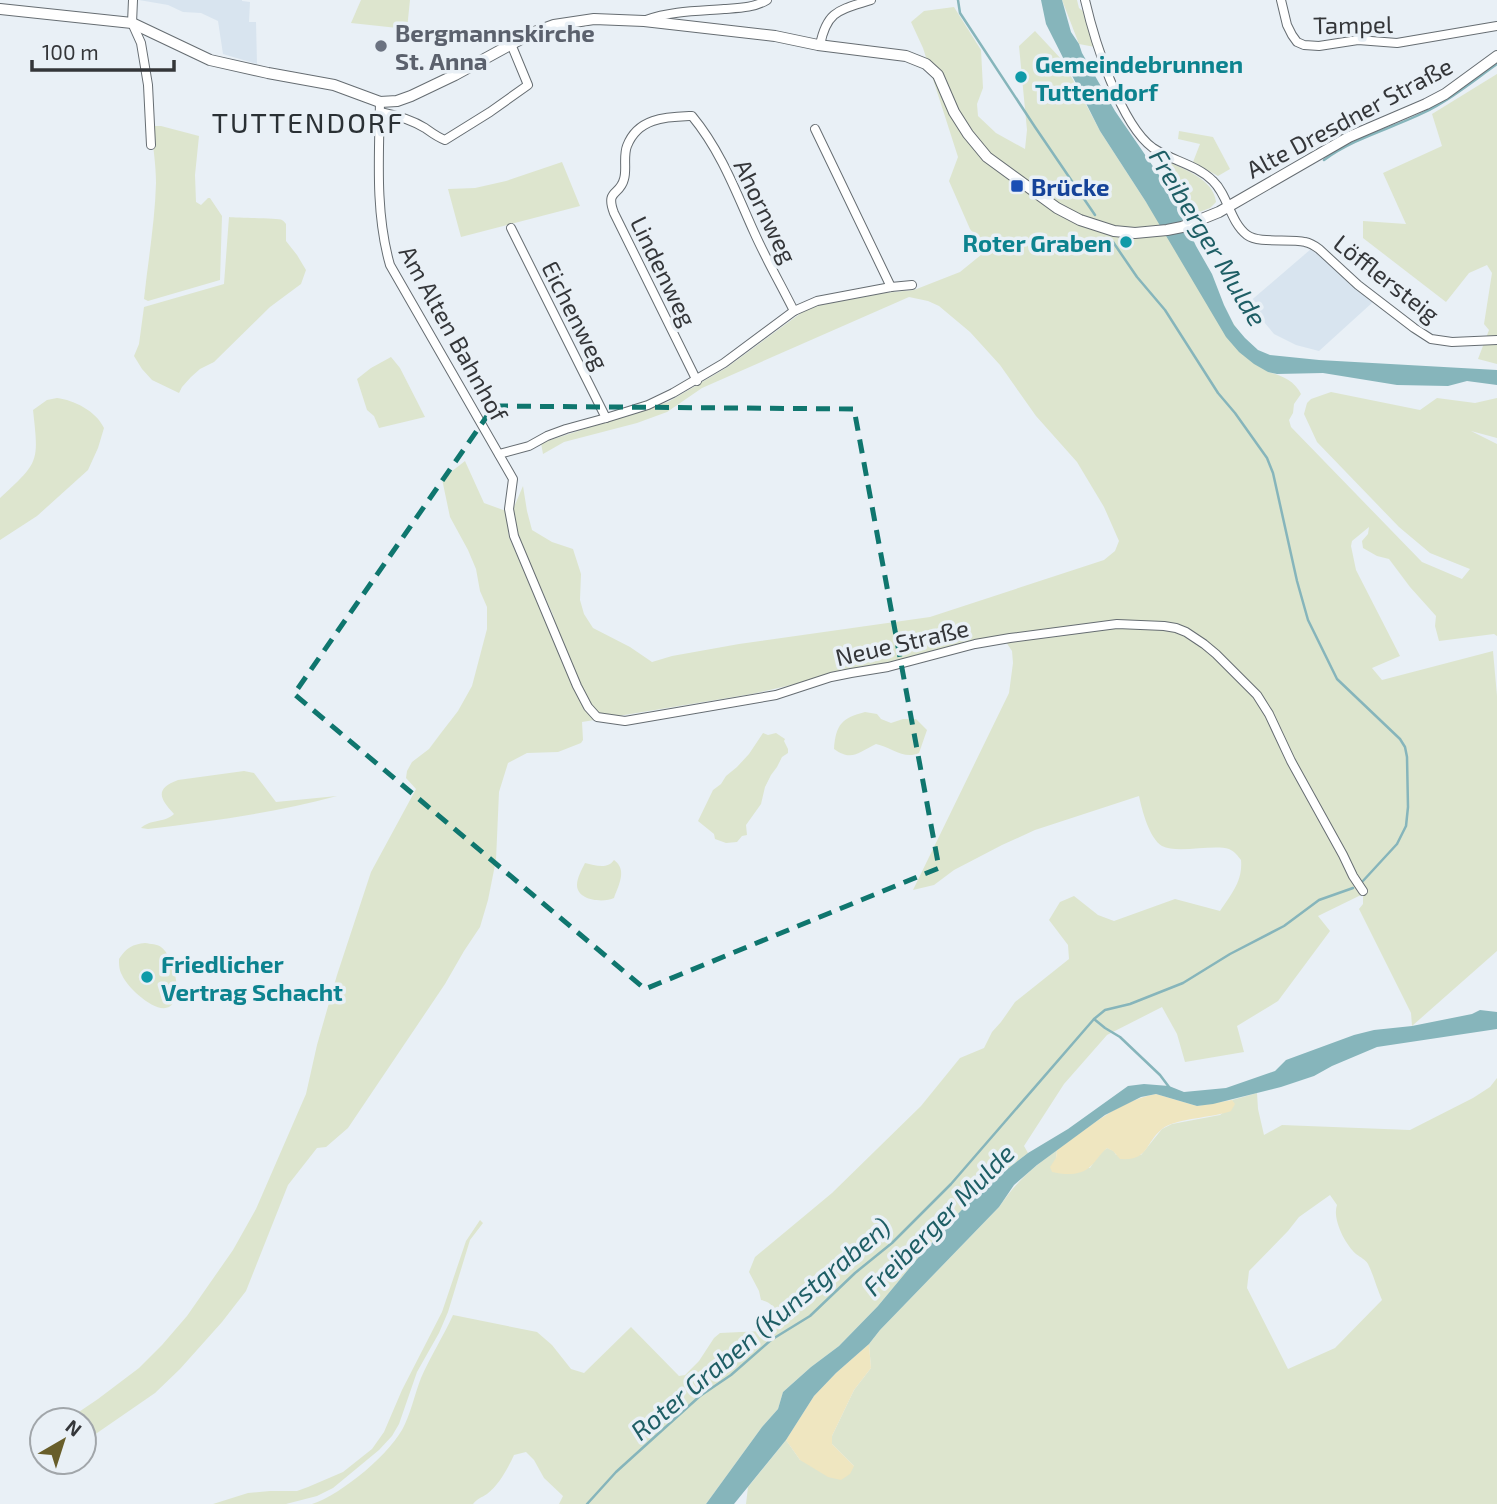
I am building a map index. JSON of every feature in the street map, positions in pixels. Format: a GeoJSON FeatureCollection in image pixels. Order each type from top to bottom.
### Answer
{"type":"FeatureCollection","features":[{"type":"Feature","properties":{"kind":"street"},"geometry":{"type":"LineString","coordinates":[[133,0],[132,23],[141,43],[146,74],[151,145]]}},
{"type":"Feature","properties":{"kind":"street"},"geometry":{"type":"LineString","coordinates":[[644,20],[661,15],[759,5],[767,0]]}},
{"type":"Feature","properties":{"kind":"street"},"geometry":{"type":"LineString","coordinates":[[820,45],[822,33],[834,13],[871,0]]}},
{"type":"Feature","properties":{"kind":"street","name":"Löfflersteig"},"geometry":{"type":"LineString","coordinates":[[1084,0],[1093,33],[1123,109],[1133,126],[1145,142],[1156,150],[1203,172],[1216,183],[1248,236],[1304,242],[1319,249],[1358,285],[1431,339],[1452,342],[1497,340]]}},
{"type":"Feature","properties":{"kind":"street","name":"Tampel"},"geometry":{"type":"LineString","coordinates":[[1281,0],[1292,35],[1297,42],[1304,45],[1319,46],[1358,40],[1397,43],[1497,26]]}},
{"type":"Feature","properties":{"kind":"street"},"geometry":{"type":"LineString","coordinates":[[0,9],[132,23],[210,60],[334,85],[445,140],[528,85],[511,44]]}},
{"type":"Feature","properties":{"kind":"street","name":"Alte Dresdner Straße"},"geometry":{"type":"LineString","coordinates":[[380,107],[455,75],[532,33],[554,25],[594,19],[644,20],[906,56],[926,64],[938,75],[954,112],[986,157],[1057,208],[1088,223],[1123,232],[1149,233],[1195,222],[1219,212],[1349,137],[1445,94],[1497,56]]}},
{"type":"Feature","properties":{"kind":"street","name":"Am Alten Bahnhof"},"geometry":{"type":"LineString","coordinates":[[380,107],[379,192],[385,247],[390,265],[499,454]]}},
{"type":"Feature","properties":{"kind":"street","name":"Lindenweg"},"geometry":{"type":"LineString","coordinates":[[697,381],[610,203],[611,196],[624,180],[627,146],[646,124],[664,118],[692,117],[702,129]]}},
{"type":"Feature","properties":{"kind":"street","name":"Ahornweg"},"geometry":{"type":"LineString","coordinates":[[702,129],[728,173],[756,236],[794,310]]}},
{"type":"Feature","properties":{"kind":"street"},"geometry":{"type":"LineString","coordinates":[[815,129],[891,287]]}},
{"type":"Feature","properties":{"kind":"street","name":"Eichenweg"},"geometry":{"type":"LineString","coordinates":[[511,228],[606,418]]}},
{"type":"Feature","properties":{"kind":"street"},"geometry":{"type":"LineString","coordinates":[[499,454],[529,446],[566,429],[648,405],[697,381],[794,310],[817,301],[912,285]]}},
{"type":"Feature","properties":{"kind":"street","name":"Neue Straße"},"geometry":{"type":"LineString","coordinates":[[499,454],[513,479],[509,509],[514,536],[577,686],[588,708],[597,717],[625,721],[776,695],[851,673],[1010,638],[1116,624],[1176,628],[1204,643],[1258,695],[1363,891]]}},
{"type":"Feature","properties":{"kind":"highlighted area"},"geometry":{"type":"Polygon","coordinates":[[[494,406],[854,409],[939,868],[645,989],[294,694],[494,406]]]}},
{"type":"Feature","properties":{"kind":"shaded area"},"geometry":{"type":"Polygon","coordinates":[[[139,0],[250,2],[249,22],[256,22],[257,64],[223,54],[218,21],[201,13],[183,12],[168,5],[139,0]]]}},
{"type":"Feature","properties":{"kind":"shaded area"},"geometry":{"type":"Polygon","coordinates":[[[1311,249],[1373,302],[1319,351],[1296,345],[1274,334],[1248,303],[1311,249]]]}},
{"type":"Feature","properties":{"kind":"green space"},"geometry":{"type":"Polygon","coordinates":[[[361,0],[410,0],[407,29],[351,23],[361,0]]]}},
{"type":"Feature","properties":{"kind":"green space"},"geometry":{"type":"Polygon","coordinates":[[[1062,0],[1077,0],[1079,8],[1084,12],[1095,47],[1079,44],[1062,0]]]}},
{"type":"Feature","properties":{"kind":"green space"},"geometry":{"type":"Polygon","coordinates":[[[954,7],[981,50],[983,88],[977,104],[978,116],[996,133],[1025,149],[1027,130],[1019,46],[1035,31],[1063,61],[1100,131],[1146,202],[1268,372],[1287,379],[1298,389],[1301,394],[1294,404],[1289,420],[1291,427],[1422,562],[1462,579],[1470,569],[1430,553],[1399,527],[1317,442],[1304,414],[1311,399],[1331,392],[1420,410],[1437,398],[1475,403],[1497,398],[1497,438],[1471,431],[1497,444],[1497,636],[1494,634],[1439,641],[1435,626],[1436,616],[1389,559],[1363,548],[1362,541],[1368,534],[1369,527],[1352,541],[1351,546],[1356,570],[1400,656],[1372,668],[1382,680],[1493,651],[1497,696],[1497,951],[1412,1026],[1411,1013],[1359,909],[1363,904],[1363,894],[1318,916],[1330,931],[1278,1001],[1237,1026],[1244,1052],[1185,1062],[1177,1034],[1162,1007],[1107,1035],[1064,1084],[1024,1146],[1028,1153],[978,1192],[878,1306],[839,1346],[783,1392],[778,1409],[706,1504],[559,1504],[563,1496],[544,1478],[526,1452],[514,1455],[495,1486],[473,1504],[312,1504],[337,1492],[365,1471],[399,1435],[421,1378],[453,1315],[537,1332],[552,1345],[571,1369],[584,1373],[631,1327],[679,1376],[685,1375],[699,1361],[720,1333],[763,1331],[776,1326],[780,1317],[772,1306],[761,1300],[749,1272],[755,1257],[832,1193],[921,1106],[960,1058],[984,1048],[992,1032],[1015,1002],[1069,959],[1068,945],[1049,920],[1060,902],[1074,896],[1098,915],[1114,921],[1175,899],[1220,911],[1240,875],[1241,860],[1229,849],[1177,849],[1162,846],[1150,830],[1139,796],[1035,830],[954,870],[934,885],[913,890],[1009,693],[1012,651],[1002,636],[752,694],[582,722],[581,743],[558,752],[527,753],[508,763],[499,792],[496,860],[480,927],[348,1128],[326,1147],[317,1148],[288,1185],[246,1291],[222,1322],[155,1393],[98,1432],[98,1406],[88,1406],[139,1368],[187,1316],[233,1250],[256,1209],[306,1094],[337,975],[371,872],[416,789],[406,778],[407,771],[412,762],[429,749],[458,711],[472,686],[487,629],[487,607],[480,591],[476,569],[450,517],[442,479],[465,461],[484,503],[506,511],[509,537],[540,608],[554,617],[527,558],[511,514],[523,486],[532,530],[552,542],[573,549],[581,574],[580,600],[584,614],[593,628],[652,662],[739,644],[930,617],[1104,560],[1115,551],[1119,541],[1104,507],[1077,462],[1036,416],[1000,365],[970,332],[939,306],[909,297],[702,388],[667,412],[637,423],[564,442],[543,454],[541,443],[668,402],[726,368],[801,313],[816,306],[914,290],[960,272],[987,250],[970,229],[949,181],[958,157],[923,48],[911,22],[924,11],[954,7]]]}},
{"type":"Feature","properties":{"kind":"green space"},"geometry":{"type":"Polygon","coordinates":[[[1497,74],[1497,364],[1478,359],[1489,330],[1484,324],[1492,273],[1487,265],[1469,273],[1446,302],[1363,238],[1363,221],[1406,224],[1383,173],[1442,146],[1432,114],[1497,74]]]}},
{"type":"Feature","properties":{"kind":"green space"},"geometry":{"type":"Polygon","coordinates":[[[153,126],[199,136],[195,175],[196,202],[201,205],[210,198],[222,216],[220,280],[148,301],[144,299],[156,183],[151,128],[153,126]]]}},
{"type":"Feature","properties":{"kind":"green space"},"geometry":{"type":"Polygon","coordinates":[[[1179,131],[1213,137],[1230,169],[1218,176],[1193,162],[1200,144],[1178,139],[1179,131]]]}},
{"type":"Feature","properties":{"kind":"green space"},"geometry":{"type":"Polygon","coordinates":[[[1164,160],[1203,181],[1210,187],[1216,202],[1210,208],[1197,213],[1164,160]]]}},
{"type":"Feature","properties":{"kind":"green space"},"geometry":{"type":"Polygon","coordinates":[[[562,162],[580,206],[461,237],[448,189],[475,188],[506,181],[562,162]]]}},
{"type":"Feature","properties":{"kind":"green space"},"geometry":{"type":"Polygon","coordinates":[[[229,217],[283,220],[286,224],[286,241],[306,270],[301,284],[270,307],[214,362],[191,377],[179,393],[152,380],[134,356],[139,344],[144,307],[224,284],[229,217]]]}},
{"type":"Feature","properties":{"kind":"green space"},"geometry":{"type":"Polygon","coordinates":[[[391,357],[400,368],[425,417],[379,428],[374,416],[367,410],[357,379],[391,357]]]}},
{"type":"Feature","properties":{"kind":"green space"},"geometry":{"type":"Polygon","coordinates":[[[57,398],[84,407],[96,416],[104,428],[98,448],[88,470],[37,516],[0,540],[0,498],[22,477],[33,460],[36,441],[33,410],[47,400],[57,398]]]}},
{"type":"Feature","properties":{"kind":"green space"},"geometry":{"type":"Polygon","coordinates":[[[865,712],[877,714],[891,723],[916,719],[927,730],[919,753],[903,754],[876,744],[851,755],[834,749],[836,734],[842,723],[865,712]]]}},
{"type":"Feature","properties":{"kind":"green space"},"geometry":{"type":"Polygon","coordinates":[[[763,733],[776,733],[785,739],[788,753],[782,757],[771,775],[761,804],[746,825],[747,835],[737,842],[726,843],[715,839],[714,834],[698,821],[713,790],[749,754],[763,733]]]}},
{"type":"Feature","properties":{"kind":"green space"},"geometry":{"type":"Polygon","coordinates":[[[244,771],[254,773],[276,802],[337,796],[243,816],[141,828],[174,814],[165,804],[162,795],[162,791],[170,783],[244,771]]]}},
{"type":"Feature","properties":{"kind":"green space"},"geometry":{"type":"Polygon","coordinates":[[[614,860],[621,873],[614,898],[598,900],[581,894],[577,882],[585,863],[604,866],[614,860]]]}},
{"type":"Feature","properties":{"kind":"green space"},"geometry":{"type":"Polygon","coordinates":[[[145,943],[161,947],[170,958],[177,986],[174,1002],[169,1007],[156,1007],[149,1003],[129,986],[121,973],[119,959],[122,955],[130,947],[145,943]]]}},
{"type":"Feature","properties":{"kind":"green space"},"geometry":{"type":"Polygon","coordinates":[[[1497,1078],[1497,1504],[746,1504],[748,1487],[786,1440],[800,1460],[854,1466],[832,1444],[832,1436],[854,1390],[871,1368],[869,1344],[999,1207],[1019,1182],[1057,1150],[1056,1158],[1090,1168],[1099,1154],[1107,1148],[1116,1155],[1141,1155],[1162,1129],[1172,1124],[1220,1115],[1234,1104],[1232,1100],[1257,1093],[1264,1135],[1282,1125],[1410,1130],[1490,1087],[1497,1078]],[[1330,1195],[1299,1217],[1249,1271],[1247,1288],[1288,1369],[1335,1348],[1382,1300],[1368,1264],[1352,1250],[1340,1231],[1336,1217],[1337,1205],[1330,1195]]]}},
{"type":"Feature","properties":{"kind":"green space"},"geometry":{"type":"Polygon","coordinates":[[[480,1220],[483,1223],[470,1240],[439,1333],[417,1372],[399,1424],[379,1450],[333,1488],[317,1496],[286,1504],[213,1504],[248,1493],[297,1491],[343,1472],[372,1449],[384,1432],[442,1312],[466,1241],[480,1220]]]}},
{"type":"Feature","properties":{"kind":"sand"},"geometry":{"type":"Polygon","coordinates":[[[1156,1094],[1197,1106],[1232,1100],[1235,1104],[1231,1111],[1168,1125],[1136,1157],[1120,1159],[1107,1148],[1083,1172],[1052,1172],[1050,1167],[1056,1158],[1057,1150],[1116,1109],[1156,1094]]]}},
{"type":"Feature","properties":{"kind":"sand"},"geometry":{"type":"Polygon","coordinates":[[[869,1344],[871,1368],[854,1390],[832,1436],[832,1444],[854,1466],[850,1474],[841,1480],[828,1477],[800,1460],[786,1440],[814,1396],[869,1344]]]}},
{"type":"Feature","properties":{"kind":"water"},"geometry":{"type":"Polygon","coordinates":[[[1041,0],[1062,0],[1071,32],[1082,53],[1115,111],[1172,194],[1234,325],[1258,350],[1270,355],[1319,360],[1497,370],[1497,385],[1467,381],[1448,386],[1397,385],[1323,373],[1277,374],[1254,364],[1239,352],[1226,337],[1146,202],[1100,131],[1046,24],[1041,0]]]}},
{"type":"Feature","properties":{"kind":"water"},"geometry":{"type":"Polygon","coordinates":[[[1480,1010],[1497,1012],[1497,1029],[1377,1047],[1314,1076],[1213,1104],[1197,1106],[1156,1094],[1141,1097],[1105,1115],[1014,1185],[999,1207],[869,1344],[814,1396],[786,1440],[734,1504],[706,1504],[778,1409],[783,1392],[839,1346],[878,1306],[978,1192],[1028,1153],[1068,1129],[1128,1086],[1169,1086],[1184,1092],[1226,1088],[1275,1071],[1286,1060],[1354,1035],[1412,1026],[1480,1010]]]}},
{"type":"Feature","properties":{"kind":"waterway","name":"Roter Graben (Kunstgraben)"},"geometry":{"type":"LineString","coordinates":[[958,0],[960,13],[1095,215]]}},
{"type":"Feature","properties":{"kind":"waterway"},"geometry":{"type":"LineString","coordinates":[[1324,160],[1360,140],[1433,108],[1497,64]]}},
{"type":"Feature","properties":{"kind":"waterway","name":"Roter Graben (Kunstgraben)"},"geometry":{"type":"LineString","coordinates":[[1113,242],[1137,277],[1165,310],[1218,393],[1267,458],[1273,473],[1308,620],[1337,679],[1400,739],[1405,747],[1408,807],[1406,826],[1397,844],[1362,882]]}},
{"type":"Feature","properties":{"kind":"waterway","name":"Roter Graben (Kunstgraben)"},"geometry":{"type":"LineString","coordinates":[[587,1504],[616,1472],[700,1396],[731,1375],[771,1340],[810,1316],[855,1273],[892,1243],[951,1184],[1094,1019],[1105,1010],[1130,1004],[1183,983],[1230,954],[1284,926],[1319,900],[1353,888]]}},
{"type":"Feature","properties":{"kind":"waterway"},"geometry":{"type":"LineString","coordinates":[[1094,1019],[1120,1037],[1169,1087]]}},
{"type":"Feature","properties":{"kind":"place","name":"Bergmannskirche St. Anna"},"geometry":{"type":"Point","coordinates":[381,46]}},
{"type":"Feature","properties":{"kind":"place","name":"Gemeindebrunnen Tuttendorf"},"geometry":{"type":"Point","coordinates":[1021,77]}},
{"type":"Feature","properties":{"kind":"place","name":"Brücke"},"geometry":{"type":"Point","coordinates":[1017,186]}},
{"type":"Feature","properties":{"kind":"place","name":"Roter Graben"},"geometry":{"type":"Point","coordinates":[1126,242]}},
{"type":"Feature","properties":{"kind":"place","name":"Friedlicher Vertrag Schacht"},"geometry":{"type":"Point","coordinates":[147,977]}},
{"type":"Feature","properties":{"kind":"district","name":"TUTTENDORF"},"geometry":{"type":"Point","coordinates":[308,122]}},
{"type":"Feature","properties":{"kind":"water label","name":"Freiberger Mulde"},"geometry":{"type":"Point","coordinates":[1209,237]}},
{"type":"Feature","properties":{"kind":"water label","name":"Freiberger Mulde"},"geometry":{"type":"Point","coordinates":[938,1219]}}]}
